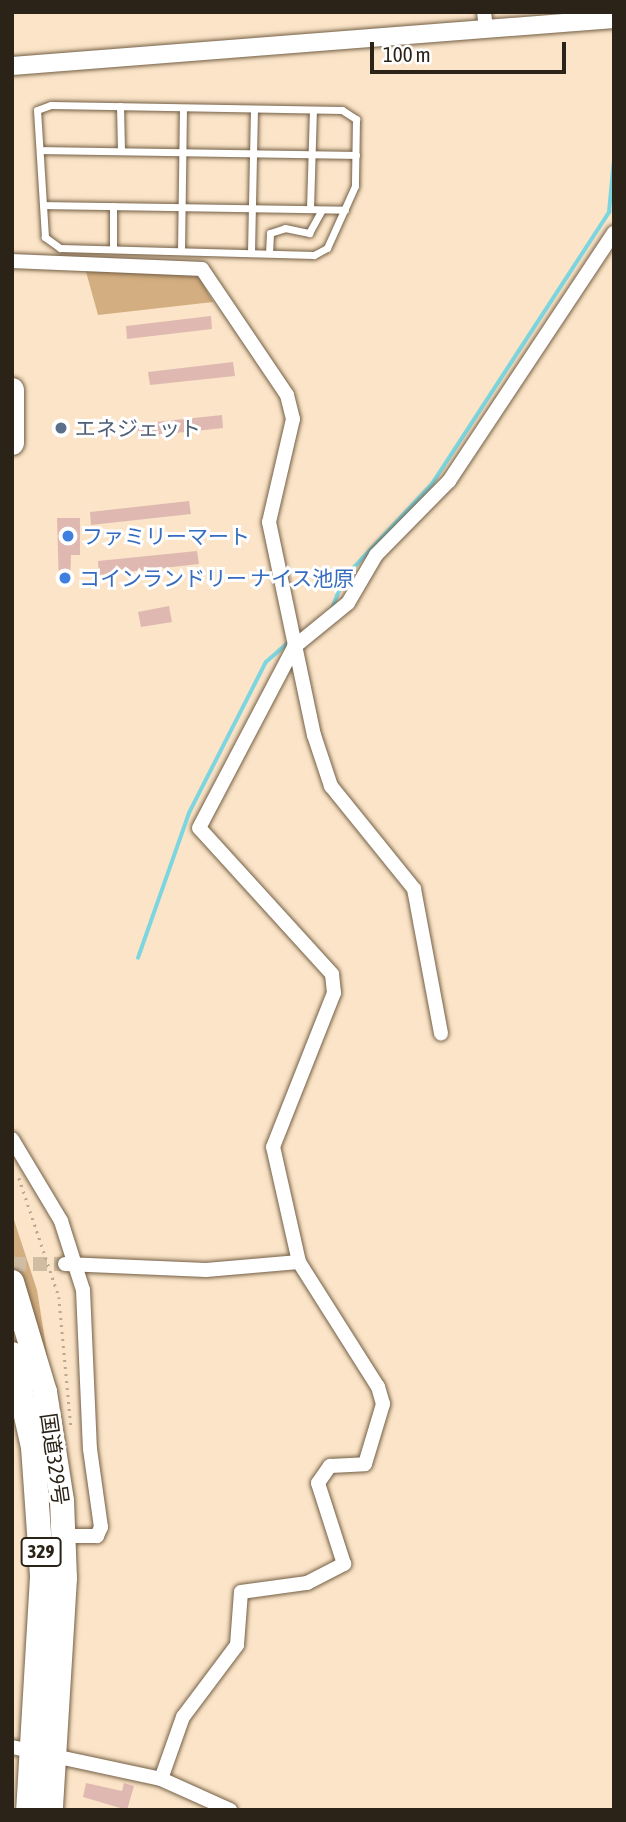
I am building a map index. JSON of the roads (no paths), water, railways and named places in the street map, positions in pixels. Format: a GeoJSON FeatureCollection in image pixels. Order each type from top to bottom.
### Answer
{"type":"FeatureCollection","features":[{"type":"Feature","properties":{"kind":"highway"},"geometry":{"type":"LineString","coordinates":[[12,390],[12,443]]}},
{"type":"Feature","properties":{"kind":"highway","name":"国道329号"},"geometry":{"type":"LineString","coordinates":[[12,1282],[53,1428],[64,1536],[33,1753],[51,1810]]}},
{"type":"Feature","properties":{"kind":"highway","name":"国道329号"},"geometry":{"type":"LineString","coordinates":[[12,1354],[33,1447],[40,1517],[42,1577],[28,1810]]}},
{"type":"Feature","properties":{"kind":"street"},"geometry":{"type":"LineString","coordinates":[[12,66],[485,20],[614,19]]}},
{"type":"Feature","properties":{"kind":"street"},"geometry":{"type":"LineString","coordinates":[[161,1779],[183,1717],[237,1645],[241,1592],[307,1583],[344,1564],[318,1483],[330,1466],[365,1464],[383,1404],[378,1387],[299,1262],[273,1147],[334,993],[332,974],[199,828],[294,646],[348,603],[376,555],[449,481],[614,233]]}},
{"type":"Feature","properties":{"kind":"street"},"geometry":{"type":"LineString","coordinates":[[12,261],[164,258],[202,269],[288,395],[293,419],[269,522],[290,630],[331,786],[414,889],[441,1033]]}},
{"type":"Feature","properties":{"kind":"street"},"geometry":{"type":"LineString","coordinates":[[12,1139],[61,1221],[71,1263],[100,1527],[97,1536],[64,1536]]}},
{"type":"Feature","properties":{"kind":"street"},"geometry":{"type":"LineString","coordinates":[[71,1263],[206,1270],[299,1262]]}},
{"type":"Feature","properties":{"kind":"street"},"geometry":{"type":"LineString","coordinates":[[33,1753],[161,1779],[230,1810]]}},
{"type":"Feature","properties":{"kind":"lane"},"geometry":{"type":"LineString","coordinates":[[120,106],[121,151]]}},
{"type":"Feature","properties":{"kind":"lane"},"geometry":{"type":"LineString","coordinates":[[120,106],[342,110],[356,119],[355,186],[327,248],[314,255],[181,251],[164,258],[113,250],[60,248],[45,237],[37,110],[120,106]]}},
{"type":"Feature","properties":{"kind":"lane"},"geometry":{"type":"LineString","coordinates":[[181,251],[183,108]]}},
{"type":"Feature","properties":{"kind":"lane"},"geometry":{"type":"LineString","coordinates":[[250,252],[254,110]]}},
{"type":"Feature","properties":{"kind":"lane"},"geometry":{"type":"LineString","coordinates":[[310,209],[313,110]]}},
{"type":"Feature","properties":{"kind":"lane"},"geometry":{"type":"LineString","coordinates":[[40,150],[356,155]]}},
{"type":"Feature","properties":{"kind":"lane"},"geometry":{"type":"LineString","coordinates":[[43,205],[345,210]]}},
{"type":"Feature","properties":{"kind":"lane"},"geometry":{"type":"LineString","coordinates":[[113,206],[113,250]]}},
{"type":"Feature","properties":{"kind":"lane"},"geometry":{"type":"LineString","coordinates":[[269,253],[270,233],[285,228],[309,233],[322,210]]}},
{"type":"Feature","properties":{"kind":"waterway"},"geometry":{"type":"LineString","coordinates":[[332,609],[344,578],[432,484],[609,212],[614,160]]}},
{"type":"Feature","properties":{"kind":"waterway"},"geometry":{"type":"LineString","coordinates":[[138,958],[189,813],[266,662],[290,641]]}},
{"type":"Feature","properties":{"kind":"tunnel"},"geometry":{"type":"LineString","coordinates":[[12,1264],[65,1264]]}},
{"type":"Feature","properties":{"kind":"place","name":"エネジェット"},"geometry":{"type":"Point","coordinates":[61,428]}},
{"type":"Feature","properties":{"kind":"place","name":"ファミリーマート"},"geometry":{"type":"Point","coordinates":[68,536]}},
{"type":"Feature","properties":{"kind":"place","name":"コインランドリー ナイス池原"},"geometry":{"type":"Point","coordinates":[65,578]}}]}
